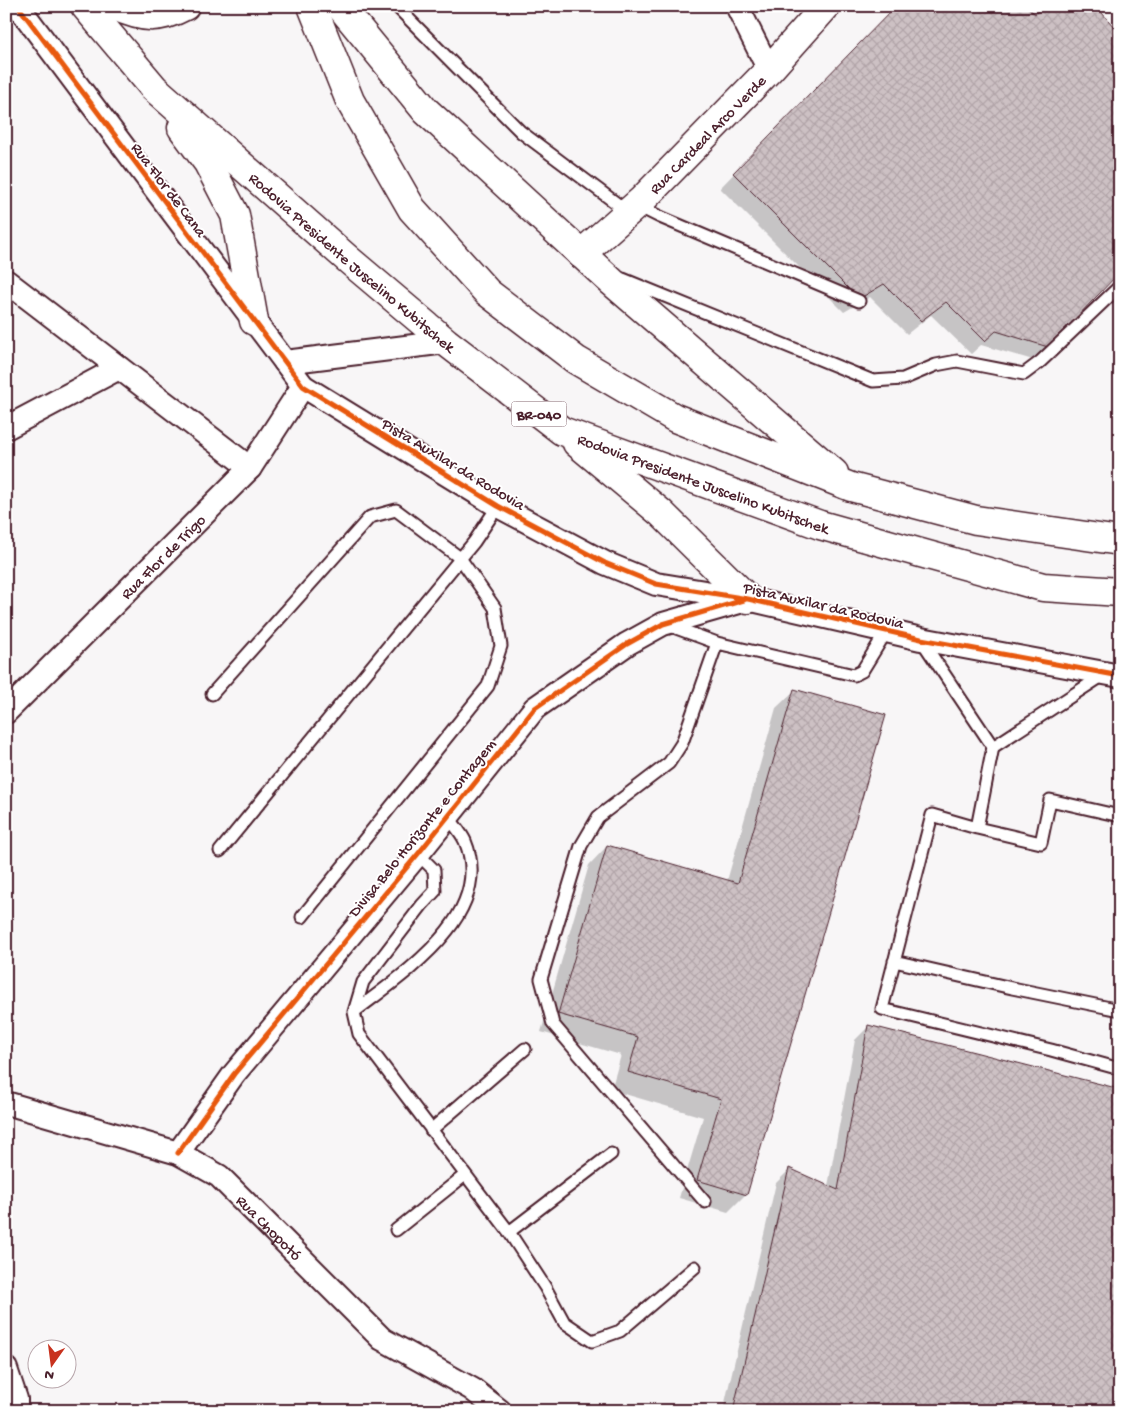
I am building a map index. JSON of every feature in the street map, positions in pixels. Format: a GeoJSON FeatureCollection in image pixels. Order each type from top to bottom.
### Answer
{"type":"FeatureCollection","features":[{"type":"Feature","properties":{"kind":"main road","name":"Rodovia Presidente Juscelino Kubitschek"},"geometry":{"type":"LineString","coordinates":[[85,6],[154,88],[350,261],[446,342],[562,431],[820,525],[1043,586],[1120,592]]}},
{"type":"Feature","properties":{"kind":"main road"},"geometry":{"type":"LineString","coordinates":[[114,6],[134,14],[152,17],[166,15],[185,6]]}},
{"type":"Feature","properties":{"kind":"main road"},"geometry":{"type":"LineString","coordinates":[[312,6],[350,101],[412,209],[487,292],[576,360],[675,418],[851,487],[976,520],[1120,541]]}},
{"type":"Feature","properties":{"kind":"main road"},"geometry":{"type":"LineString","coordinates":[[340,6],[426,111],[589,261],[851,487]]}},
{"type":"Feature","properties":{"kind":"main road","name":"Rua Cardeal Arco Verde"},"geometry":{"type":"LineString","coordinates":[[589,261],[632,208],[769,70],[826,6]]}},
{"type":"Feature","properties":{"kind":"main road"},"geometry":{"type":"LineString","coordinates":[[154,88],[208,163],[234,216],[254,321]]}},
{"type":"Feature","properties":{"kind":"main road"},"geometry":{"type":"LineString","coordinates":[[562,431],[661,513],[748,599]]}},
{"type":"Feature","properties":{"kind":"street","name":"Rua Flor de Cana"},"geometry":{"type":"LineString","coordinates":[[18,6],[303,386]]}},
{"type":"Feature","properties":{"kind":"street"},"geometry":{"type":"LineString","coordinates":[[737,6],[769,70]]}},
{"type":"Feature","properties":{"kind":"street"},"geometry":{"type":"LineString","coordinates":[[6,281],[250,468]]}},
{"type":"Feature","properties":{"kind":"street"},"geometry":{"type":"LineString","coordinates":[[285,362],[446,342]]}},
{"type":"Feature","properties":{"kind":"street"},"geometry":{"type":"LineString","coordinates":[[6,428],[119,368]]}},
{"type":"Feature","properties":{"kind":"street","name":"Rua Flor de Trigo"},"geometry":{"type":"LineString","coordinates":[[6,712],[250,468],[303,386]]}},
{"type":"Feature","properties":{"kind":"street","name":"Pista Auxilar da Rodovia"},"geometry":{"type":"LineString","coordinates":[[303,386],[498,506],[605,563],[656,584],[748,599],[886,632],[1112,675]]}},
{"type":"Feature","properties":{"kind":"street","name":"Divisa Belo Horizonte e Contagem"},"geometry":{"type":"LineString","coordinates":[[178,1153],[234,1074],[418,854],[535,708],[627,644],[664,624],[748,599]]}},
{"type":"Feature","properties":{"kind":"street","name":"Rua Chopotó"},"geometry":{"type":"LineString","coordinates":[[6,1103],[178,1153],[219,1176],[382,1339],[472,1389],[500,1411]]}},
{"type":"Feature","properties":{"kind":"street"},"geometry":{"type":"LineString","coordinates":[[6,1369],[16,1399],[16,1411]]}},
{"type":"Feature","properties":{"kind":"lane"},"geometry":{"type":"LineString","coordinates":[[396,6],[521,132],[632,208],[660,217],[859,301]]}},
{"type":"Feature","properties":{"kind":"lane"},"geometry":{"type":"LineString","coordinates":[[589,261],[873,381],[904,379],[936,365],[957,361],[1024,374],[1040,362],[1120,286]]}},
{"type":"Feature","properties":{"kind":"lane"},"geometry":{"type":"LineString","coordinates":[[220,851],[474,542],[498,506]]}},
{"type":"Feature","properties":{"kind":"lane"},"geometry":{"type":"LineString","coordinates":[[212,694],[370,517],[396,510],[460,558],[495,608],[501,646],[488,686],[302,917]]}},
{"type":"Feature","properties":{"kind":"lane"},"geometry":{"type":"LineString","coordinates":[[664,624],[717,642],[854,675],[862,671],[886,632]]}},
{"type":"Feature","properties":{"kind":"lane"},"geometry":{"type":"LineString","coordinates":[[921,639],[993,747],[977,828]]}},
{"type":"Feature","properties":{"kind":"lane"},"geometry":{"type":"LineString","coordinates":[[705,1202],[554,1024],[541,979],[581,846],[598,817],[668,763],[682,743],[717,642]]}},
{"type":"Feature","properties":{"kind":"lane"},"geometry":{"type":"LineString","coordinates":[[993,747],[1112,675]]}},
{"type":"Feature","properties":{"kind":"lane"},"geometry":{"type":"LineString","coordinates":[[1120,816],[1050,800],[1041,844],[977,828],[932,814],[882,1009],[1051,1050],[1120,1069]]}},
{"type":"Feature","properties":{"kind":"lane"},"geometry":{"type":"LineString","coordinates":[[354,1012],[420,960],[455,922],[469,890],[471,862],[464,840],[448,816]]}},
{"type":"Feature","properties":{"kind":"lane"},"geometry":{"type":"LineString","coordinates":[[418,854],[434,870],[435,891],[363,982],[354,1012],[359,1034],[509,1232],[545,1287],[564,1322],[592,1341],[620,1331],[696,1267]]}},
{"type":"Feature","properties":{"kind":"lane"},"geometry":{"type":"LineString","coordinates":[[894,961],[1120,1010]]}},
{"type":"Feature","properties":{"kind":"lane"},"geometry":{"type":"LineString","coordinates":[[431,1130],[524,1049]]}},
{"type":"Feature","properties":{"kind":"lane"},"geometry":{"type":"LineString","coordinates":[[509,1232],[611,1154]]}},
{"type":"Feature","properties":{"kind":"lane"},"geometry":{"type":"LineString","coordinates":[[396,1230],[465,1175]]}},
{"type":"Feature","properties":{"kind":"building"},"geometry":{"type":"Polygon","coordinates":[[[896,6],[1026,6],[1035,14],[1043,6],[1096,6],[1120,34],[1120,272],[1048,347],[996,331],[985,341],[946,302],[921,321],[884,284],[859,299],[733,173],[896,6]]]}},
{"type":"Feature","properties":{"kind":"building"},"geometry":{"type":"Polygon","coordinates":[[[794,689],[886,715],[747,1195],[697,1180],[721,1099],[628,1072],[638,1037],[558,1014],[607,845],[738,883],[794,689]]]}},
{"type":"Feature","properties":{"kind":"building"},"geometry":{"type":"Polygon","coordinates":[[[868,1025],[1120,1089],[1120,1411],[733,1411],[789,1168],[838,1190],[868,1025]]]}},
{"type":"Feature","properties":{"kind":"cycle path"},"geometry":{"type":"LineString","coordinates":[[18,6],[303,386],[498,506],[605,563],[656,584],[748,599],[921,639],[1120,676]]}},
{"type":"Feature","properties":{"kind":"cycle path"},"geometry":{"type":"LineString","coordinates":[[178,1153],[234,1074],[418,854],[535,708],[627,644],[663,624],[744,600]]}}]}
